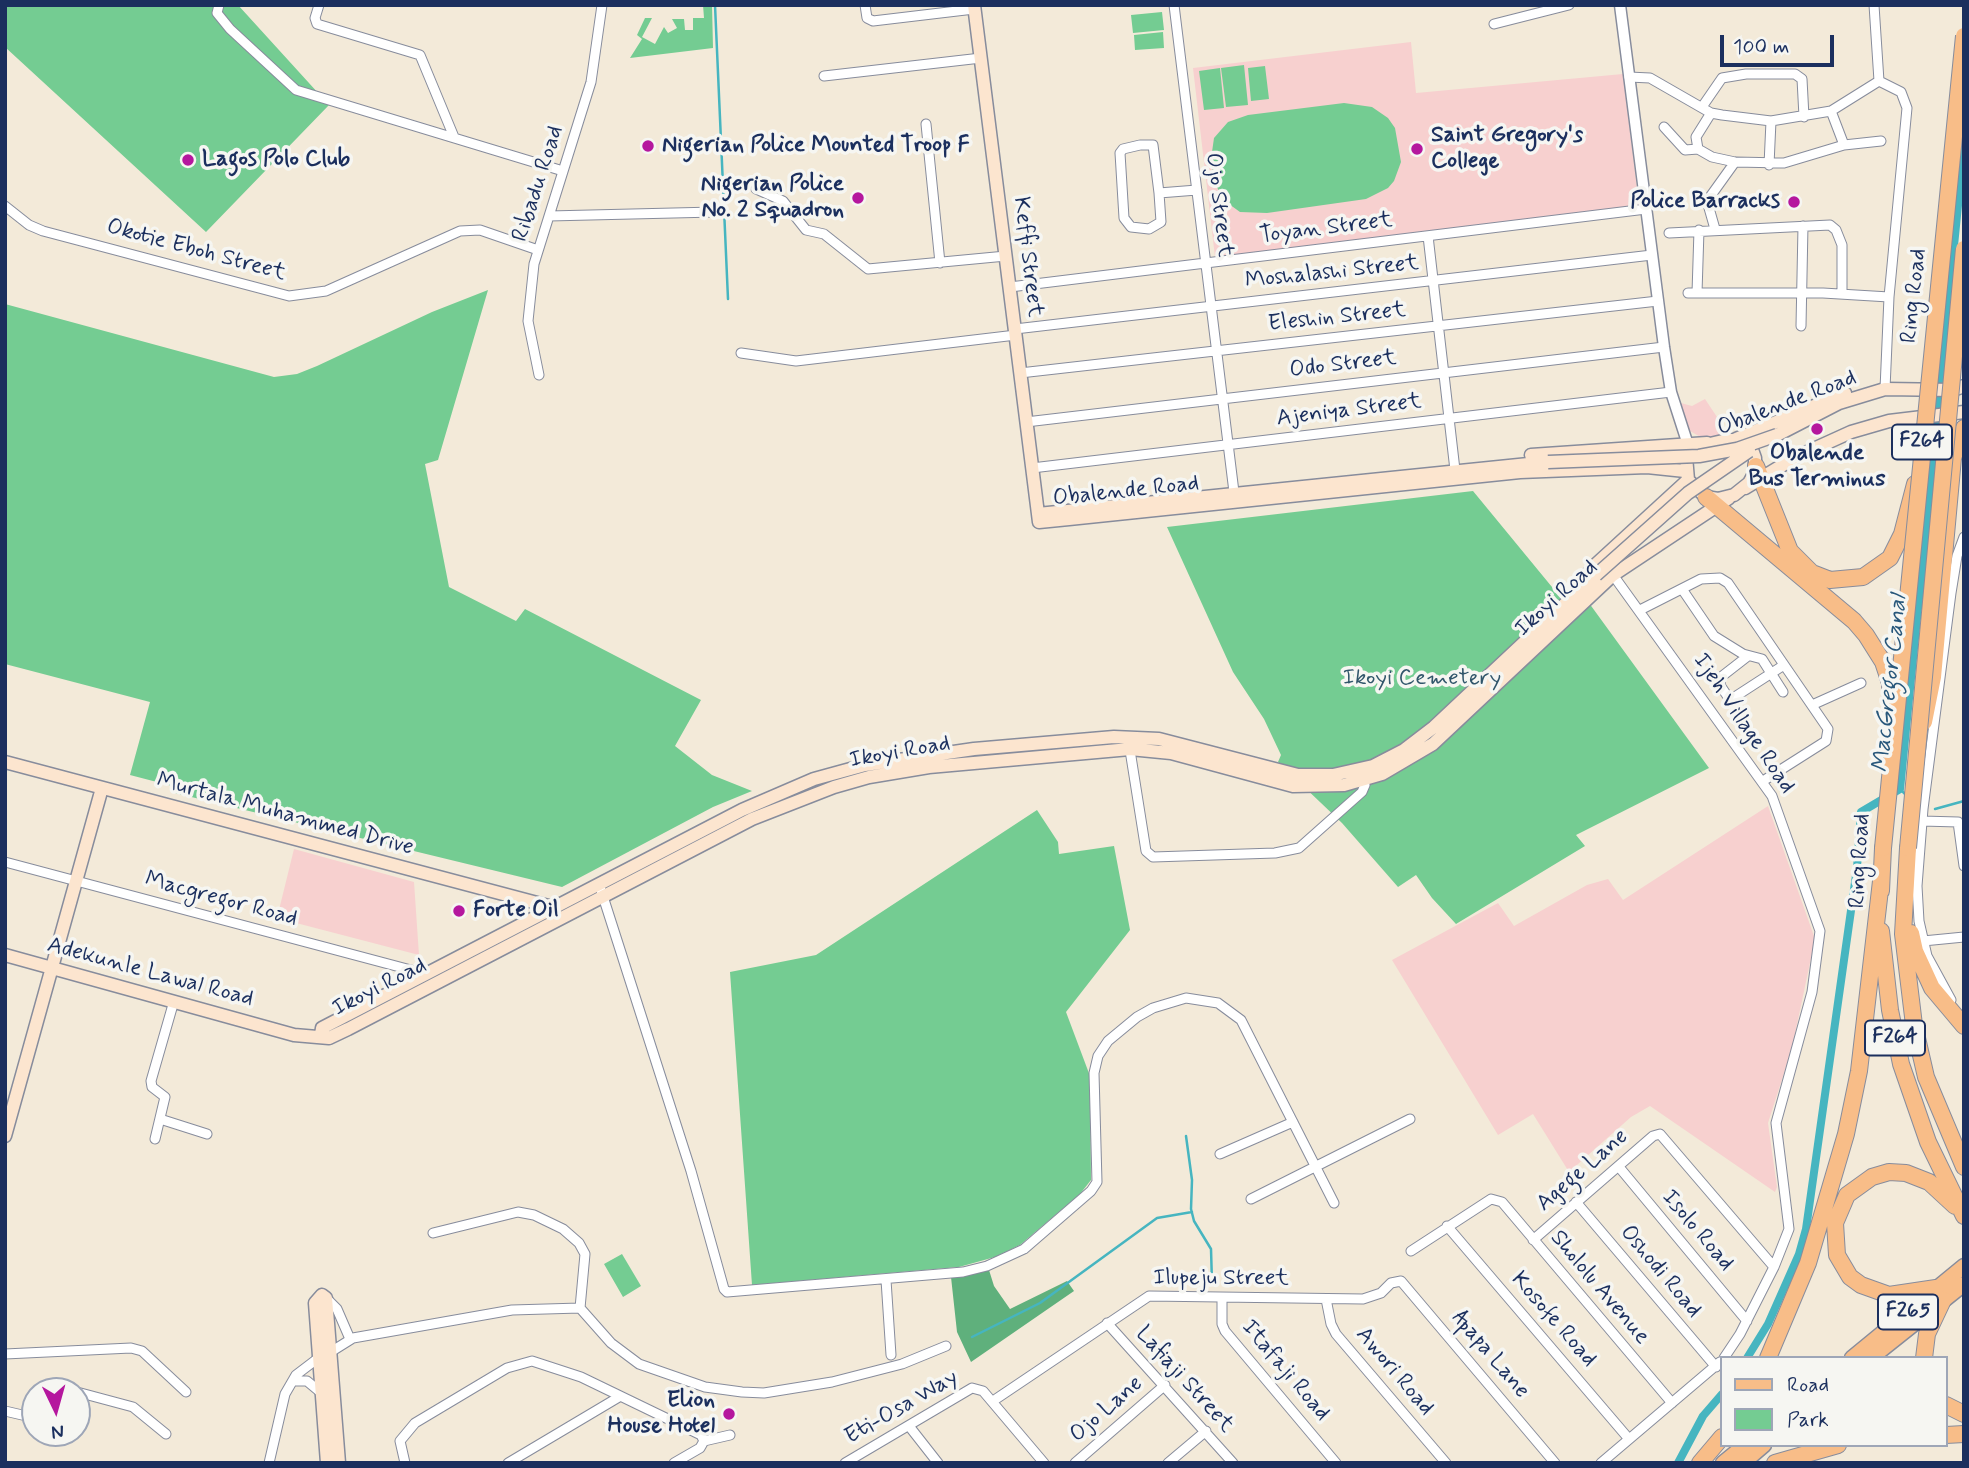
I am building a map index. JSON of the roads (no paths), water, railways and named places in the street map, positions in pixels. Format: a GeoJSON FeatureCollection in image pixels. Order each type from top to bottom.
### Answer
{"type":"FeatureCollection","features":[{"type":"Feature","properties":{"kind":"highway","name":"Ring Road"},"geometry":{"type":"LineString","coordinates":[[1962,1214],[1928,1142],[1901,1064],[1882,946],[1881,881],[1919,468],[1964,36]]}},
{"type":"Feature","properties":{"kind":"highway","name":"Ring Road"},"geometry":{"type":"LineString","coordinates":[[1964,249],[1915,755],[1903,934],[1913,1025],[1926,1077],[1964,1167]]}},
{"type":"Feature","properties":{"kind":"highway"},"geometry":{"type":"LineString","coordinates":[[1915,755],[1930,701],[1956,446],[1964,428]]}},
{"type":"Feature","properties":{"kind":"highway"},"geometry":{"type":"LineString","coordinates":[[1758,472],[1790,551],[1812,573],[1841,581],[1863,577],[1882,566],[1896,547],[1919,468]]}},
{"type":"Feature","properties":{"kind":"highway"},"geometry":{"type":"LineString","coordinates":[[1717,500],[1792,571],[1854,621],[1884,662],[1890,683],[1891,754]]}},
{"type":"Feature","properties":{"kind":"highway"},"geometry":{"type":"LineString","coordinates":[[1769,1356],[1808,1263],[1846,1134],[1859,1071],[1881,881]]}},
{"type":"Feature","properties":{"kind":"highway"},"geometry":{"type":"LineString","coordinates":[[1906,891],[1913,940],[1922,970],[1945,1007],[1964,1026]]}},
{"type":"Feature","properties":{"kind":"highway"},"geometry":{"type":"LineString","coordinates":[[1924,1356],[1927,1334],[1939,1294],[1889,1295],[1873,1291],[1850,1277],[1838,1255],[1835,1223],[1847,1195],[1860,1184],[1889,1172],[1918,1176],[1937,1188],[1962,1214]]}},
{"type":"Feature","properties":{"kind":"highway"},"geometry":{"type":"LineString","coordinates":[[1948,1406],[1964,1414]]}},
{"type":"Feature","properties":{"kind":"highway"},"geometry":{"type":"LineString","coordinates":[[1700,1463],[1720,1439]]}},
{"type":"Feature","properties":{"kind":"highway"},"geometry":{"type":"LineString","coordinates":[[1774,1463],[1831,1447]]}},
{"type":"Feature","properties":{"kind":"main road","name":"Keffi Street"},"geometry":{"type":"LineString","coordinates":[[974,7],[1038,514]]}},
{"type":"Feature","properties":{"kind":"main road"},"geometry":{"type":"LineString","coordinates":[[1737,439],[1854,389],[1879,386],[1885,389]]}},
{"type":"Feature","properties":{"kind":"main road","name":"Obalende Road"},"geometry":{"type":"LineString","coordinates":[[1686,475],[1635,467],[1520,472],[1039,522],[1038,514],[1497,465],[1699,456],[1737,449],[1777,435],[1839,403],[1885,389],[1922,391],[1958,388]]}},
{"type":"Feature","properties":{"kind":"main road"},"geometry":{"type":"LineString","coordinates":[[1689,449],[1684,463],[1686,475],[1717,500],[1745,488],[1758,472],[1836,438],[1871,426],[1957,412]]}},
{"type":"Feature","properties":{"kind":"main road","name":"Ikoyi Road"},"geometry":{"type":"LineString","coordinates":[[1360,775],[1420,738],[1596,575],[1702,482],[1777,435]]}},
{"type":"Feature","properties":{"kind":"main road","name":"Obalende Road"},"geometry":{"type":"LineString","coordinates":[[1497,465],[1526,456],[1559,452],[1689,449],[1707,443],[1737,439]]}},
{"type":"Feature","properties":{"kind":"main road"},"geometry":{"type":"LineString","coordinates":[[1737,439],[1750,444],[1758,472]]}},
{"type":"Feature","properties":{"kind":"main road"},"geometry":{"type":"LineString","coordinates":[[1576,594],[1592,568],[1686,475]]}},
{"type":"Feature","properties":{"kind":"main road","name":"Ikoyi Road"},"geometry":{"type":"LineString","coordinates":[[326,1033],[426,974],[554,906],[601,889],[752,819],[834,787],[929,767],[1129,743],[1293,786],[1326,787],[1360,775],[1397,767],[1433,744],[1614,575],[1717,500]]}},
{"type":"Feature","properties":{"kind":"main road","name":"Murtala Muhammed Drive"},"geometry":{"type":"LineString","coordinates":[[5,762],[554,906]]}},
{"type":"Feature","properties":{"kind":"main road"},"geometry":{"type":"LineString","coordinates":[[5,1136],[8,1117],[54,968],[102,789]]}},
{"type":"Feature","properties":{"kind":"main road","name":"Ikoyi Road"},"geometry":{"type":"LineString","coordinates":[[326,1033],[566,914],[601,889]]}},
{"type":"Feature","properties":{"kind":"main road"},"geometry":{"type":"LineString","coordinates":[[526,900],[532,910],[529,920]]}},
{"type":"Feature","properties":{"kind":"main road"},"geometry":{"type":"LineString","coordinates":[[554,906],[566,914]]}},
{"type":"Feature","properties":{"kind":"main road","name":"Adekunle Lawal Road"},"geometry":{"type":"LineString","coordinates":[[5,955],[304,1038],[326,1033]]}},
{"type":"Feature","properties":{"kind":"main road","name":"F265"},"geometry":{"type":"LineString","coordinates":[[1855,1356],[1939,1294],[1964,1266]]}},
{"type":"Feature","properties":{"kind":"main road"},"geometry":{"type":"LineString","coordinates":[[1873,1356],[1939,1294],[1964,1284]]}},
{"type":"Feature","properties":{"kind":"main road"},"geometry":{"type":"LineString","coordinates":[[327,1298],[319,1391],[327,1463]]}},
{"type":"Feature","properties":{"kind":"main road"},"geometry":{"type":"LineString","coordinates":[[323,1356],[339,1463]]}},
{"type":"Feature","properties":{"kind":"main road"},"geometry":{"type":"LineString","coordinates":[[1723,1463],[1743,1447]]}},
{"type":"Feature","properties":{"kind":"main road"},"geometry":{"type":"LineString","coordinates":[[1743,1463],[1762,1447]]}},
{"type":"Feature","properties":{"kind":"street"},"geometry":{"type":"LineString","coordinates":[[219,5],[217,13],[235,34],[296,90],[563,171]]}},
{"type":"Feature","properties":{"kind":"street"},"geometry":{"type":"LineString","coordinates":[[319,5],[315,18],[317,24],[420,55],[454,137]]}},
{"type":"Feature","properties":{"kind":"street","name":"Ribadu Road"},"geometry":{"type":"LineString","coordinates":[[539,375],[528,321],[528,300],[538,250],[594,70],[602,5]]}},
{"type":"Feature","properties":{"kind":"street"},"geometry":{"type":"LineString","coordinates":[[865,5],[867,18],[873,22],[945,8],[974,7]]}},
{"type":"Feature","properties":{"kind":"street","name":"Ojo Street"},"geometry":{"type":"LineString","coordinates":[[1174,5],[1234,492]]}},
{"type":"Feature","properties":{"kind":"street"},"geometry":{"type":"LineString","coordinates":[[1494,24],[1569,5]]}},
{"type":"Feature","properties":{"kind":"street"},"geometry":{"type":"LineString","coordinates":[[1620,5],[1664,346],[1671,391],[1689,449]]}},
{"type":"Feature","properties":{"kind":"street"},"geometry":{"type":"LineString","coordinates":[[1874,5],[1879,81]]}},
{"type":"Feature","properties":{"kind":"street"},"geometry":{"type":"LineString","coordinates":[[824,76],[981,58]]}},
{"type":"Feature","properties":{"kind":"street"},"geometry":{"type":"LineString","coordinates":[[1702,107],[1722,78],[1746,74],[1795,74],[1803,84],[1804,117]]}},
{"type":"Feature","properties":{"kind":"street"},"geometry":{"type":"LineString","coordinates":[[1629,77],[1650,78],[1711,113],[1771,121],[1831,111],[1879,81]]}},
{"type":"Feature","properties":{"kind":"street"},"geometry":{"type":"LineString","coordinates":[[1879,81],[1901,92],[1907,108],[1889,297],[1885,389]]}},
{"type":"Feature","properties":{"kind":"street"},"geometry":{"type":"LineString","coordinates":[[1831,111],[1843,145]]}},
{"type":"Feature","properties":{"kind":"street"},"geometry":{"type":"LineString","coordinates":[[1698,149],[1696,137],[1711,113]]}},
{"type":"Feature","properties":{"kind":"street"},"geometry":{"type":"LineString","coordinates":[[1769,165],[1771,121]]}},
{"type":"Feature","properties":{"kind":"street"},"geometry":{"type":"LineString","coordinates":[[926,124],[940,263]]}},
{"type":"Feature","properties":{"kind":"street"},"geometry":{"type":"LineString","coordinates":[[1664,127],[1685,150],[1698,149],[1712,157],[1769,165],[1801,159],[1843,145],[1881,141]]}},
{"type":"Feature","properties":{"kind":"street"},"geometry":{"type":"LineString","coordinates":[[1153,145],[1159,192],[1161,222],[1156,228],[1132,227],[1124,218],[1120,153],[1123,149],[1153,145]]}},
{"type":"Feature","properties":{"kind":"street"},"geometry":{"type":"LineString","coordinates":[[1715,229],[1707,201],[1735,162]]}},
{"type":"Feature","properties":{"kind":"street"},"geometry":{"type":"LineString","coordinates":[[756,189],[783,201],[806,230],[824,234],[868,269],[1006,256]]}},
{"type":"Feature","properties":{"kind":"street"},"geometry":{"type":"LineString","coordinates":[[1159,192],[1197,190]]}},
{"type":"Feature","properties":{"kind":"street","name":"Okotie Eboh Street"},"geometry":{"type":"LineString","coordinates":[[5,206],[29,225],[43,231],[289,296],[326,290],[460,231],[480,230],[538,250]]}},
{"type":"Feature","properties":{"kind":"street","name":"Toyan Street"},"geometry":{"type":"LineString","coordinates":[[1010,287],[1646,209]]}},
{"type":"Feature","properties":{"kind":"street"},"geometry":{"type":"LineString","coordinates":[[549,216],[715,212]]}},
{"type":"Feature","properties":{"kind":"street"},"geometry":{"type":"LineString","coordinates":[[1669,233],[1830,225],[1836,230],[1842,245],[1842,293]]}},
{"type":"Feature","properties":{"kind":"street"},"geometry":{"type":"LineString","coordinates":[[1801,326],[1803,226]]}},
{"type":"Feature","properties":{"kind":"street"},"geometry":{"type":"LineString","coordinates":[[1699,230],[1693,293],[1842,293],[1889,297]]}},
{"type":"Feature","properties":{"kind":"street"},"geometry":{"type":"LineString","coordinates":[[1428,236],[1455,470]]}},
{"type":"Feature","properties":{"kind":"street","name":"Moshalashi Street"},"geometry":{"type":"LineString","coordinates":[[741,353],[796,361],[1211,305],[1652,256]]}},
{"type":"Feature","properties":{"kind":"street","name":"Eleshin Street"},"geometry":{"type":"LineString","coordinates":[[1020,373],[1658,301]]}},
{"type":"Feature","properties":{"kind":"street","name":"Odo Street"},"geometry":{"type":"LineString","coordinates":[[1027,422],[1664,346]]}},
{"type":"Feature","properties":{"kind":"street","name":"Ajeniya Street"},"geometry":{"type":"LineString","coordinates":[[1032,468],[1671,391]]}},
{"type":"Feature","properties":{"kind":"street"},"geometry":{"type":"LineString","coordinates":[[1964,537],[1956,556],[1951,593],[1922,821],[1917,886],[1923,941],[1933,971],[1964,1014]]}},
{"type":"Feature","properties":{"kind":"street","name":"Ijeh Village Road"},"geometry":{"type":"LineString","coordinates":[[1614,575],[1763,781],[1777,806],[1816,916],[1819,947],[1812,992],[1778,1109],[1776,1139],[1789,1218],[1785,1242],[1747,1321],[1724,1356]]}},
{"type":"Feature","properties":{"kind":"street"},"geometry":{"type":"LineString","coordinates":[[1640,611],[1712,577],[1728,583],[1828,729],[1826,741],[1763,781]]}},
{"type":"Feature","properties":{"kind":"street"},"geometry":{"type":"LineString","coordinates":[[1682,589],[1714,636],[1748,656],[1762,659],[1783,692]]}},
{"type":"Feature","properties":{"kind":"street"},"geometry":{"type":"LineString","coordinates":[[1951,593],[1964,595]]}},
{"type":"Feature","properties":{"kind":"street"},"geometry":{"type":"LineString","coordinates":[[1748,656],[1721,677],[1720,685],[1730,700],[1784,665]]}},
{"type":"Feature","properties":{"kind":"street"},"geometry":{"type":"LineString","coordinates":[[1812,705],[1861,683]]}},
{"type":"Feature","properties":{"kind":"street"},"geometry":{"type":"LineString","coordinates":[[1129,743],[1146,851],[1153,857],[1294,850],[1362,792],[1365,788],[1360,775]]}},
{"type":"Feature","properties":{"kind":"street"},"geometry":{"type":"LineString","coordinates":[[1922,821],[1958,822],[1964,866]]}},
{"type":"Feature","properties":{"kind":"street","name":"Macgregor Road"},"geometry":{"type":"LineString","coordinates":[[5,862],[426,974]]}},
{"type":"Feature","properties":{"kind":"street"},"geometry":{"type":"LineString","coordinates":[[601,889],[691,1171],[724,1289],[732,1292],[963,1272],[1005,1259],[1024,1249],[1091,1191],[1099,1173],[1094,1073],[1098,1056],[1119,1029],[1153,1008],[1186,998],[1218,1003],[1236,1014],[1334,1203]]}},
{"type":"Feature","properties":{"kind":"street"},"geometry":{"type":"LineString","coordinates":[[1923,941],[1964,937]]}},
{"type":"Feature","properties":{"kind":"street"},"geometry":{"type":"LineString","coordinates":[[155,1139],[164,1095],[152,1087],[151,1081],[174,1001]]}},
{"type":"Feature","properties":{"kind":"street"},"geometry":{"type":"LineString","coordinates":[[160,1119],[207,1134]]}},
{"type":"Feature","properties":{"kind":"street"},"geometry":{"type":"LineString","coordinates":[[1251,1199],[1410,1119]]}},
{"type":"Feature","properties":{"kind":"street"},"geometry":{"type":"LineString","coordinates":[[1220,1154],[1293,1122]]}},
{"type":"Feature","properties":{"kind":"street","name":"Agege Lane"},"geometry":{"type":"LineString","coordinates":[[1533,1240],[1653,1136],[1660,1134],[1774,1267]]}},
{"type":"Feature","properties":{"kind":"street","name":"Isolo Road"},"geometry":{"type":"LineString","coordinates":[[1619,1167],[1747,1321]]}},
{"type":"Feature","properties":{"kind":"street","name":"Shololu Avenue"},"geometry":{"type":"LineString","coordinates":[[1447,1226],[1496,1199],[1672,1403]]}},
{"type":"Feature","properties":{"kind":"street","name":"Oshodi Road"},"geometry":{"type":"LineString","coordinates":[[1576,1202],[1720,1360]]}},
{"type":"Feature","properties":{"kind":"street"},"geometry":{"type":"LineString","coordinates":[[432,1233],[518,1212],[534,1215],[563,1229],[579,1243],[585,1254],[580,1308],[611,1343],[639,1364],[705,1387],[764,1393],[832,1382],[902,1364],[946,1346]]}},
{"type":"Feature","properties":{"kind":"street"},"geometry":{"type":"LineString","coordinates":[[1411,1251],[1447,1226]]}},
{"type":"Feature","properties":{"kind":"street","name":"Kosofe Road"},"geometry":{"type":"LineString","coordinates":[[1447,1226],[1629,1439]]}},
{"type":"Feature","properties":{"kind":"street"},"geometry":{"type":"LineString","coordinates":[[886,1280],[891,1355]]}},
{"type":"Feature","properties":{"kind":"street","name":"Ilupeju Street"},"geometry":{"type":"LineString","coordinates":[[993,1401],[1149,1296],[1326,1299],[1373,1297],[1391,1283]]}},
{"type":"Feature","properties":{"kind":"street","name":"Apapa Lane"},"geometry":{"type":"LineString","coordinates":[[1391,1283],[1404,1283],[1555,1463]]}},
{"type":"Feature","properties":{"kind":"street"},"geometry":{"type":"LineString","coordinates":[[327,1298],[337,1309],[350,1339]]}},
{"type":"Feature","properties":{"kind":"street","name":"Itafaji Road"},"geometry":{"type":"LineString","coordinates":[[1222,1298],[1224,1331],[1336,1463]]}},
{"type":"Feature","properties":{"kind":"street","name":"Awori Road"},"geometry":{"type":"LineString","coordinates":[[1326,1299],[1336,1334],[1446,1463]]}},
{"type":"Feature","properties":{"kind":"street"},"geometry":{"type":"LineString","coordinates":[[269,1463],[285,1394],[293,1381],[323,1356],[350,1339],[512,1310],[580,1308]]}},
{"type":"Feature","properties":{"kind":"street","name":"Lafiaji Street"},"geometry":{"type":"LineString","coordinates":[[1107,1323],[1233,1463]]}},
{"type":"Feature","properties":{"kind":"street"},"geometry":{"type":"LineString","coordinates":[[5,1354],[131,1348],[142,1351],[186,1392]]}},
{"type":"Feature","properties":{"kind":"street"},"geometry":{"type":"LineString","coordinates":[[405,1463],[401,1447],[403,1434],[415,1423],[521,1363],[532,1361],[581,1377],[694,1430],[704,1441]]}},
{"type":"Feature","properties":{"kind":"street","name":"Ijeh Village Road"},"geometry":{"type":"LineString","coordinates":[[1601,1463],[1720,1362]]}},
{"type":"Feature","properties":{"kind":"street"},"geometry":{"type":"LineString","coordinates":[[293,1381],[307,1381],[319,1391]]}},
{"type":"Feature","properties":{"kind":"street","name":"Ojo Lane"},"geometry":{"type":"LineString","coordinates":[[1075,1463],[1165,1385]]}},
{"type":"Feature","properties":{"kind":"street","name":"Eti-Osa Way"},"geometry":{"type":"LineString","coordinates":[[845,1463],[966,1390],[978,1388],[993,1401]]}},
{"type":"Feature","properties":{"kind":"street"},"geometry":{"type":"LineString","coordinates":[[91,1396],[133,1407],[166,1434]]}},
{"type":"Feature","properties":{"kind":"street"},"geometry":{"type":"LineString","coordinates":[[508,1463],[619,1396]]}},
{"type":"Feature","properties":{"kind":"street"},"geometry":{"type":"LineString","coordinates":[[993,1401],[1044,1463]]}},
{"type":"Feature","properties":{"kind":"street"},"geometry":{"type":"LineString","coordinates":[[909,1426],[938,1463]]}},
{"type":"Feature","properties":{"kind":"street"},"geometry":{"type":"LineString","coordinates":[[1168,1463],[1206,1431]]}},
{"type":"Feature","properties":{"kind":"street"},"geometry":{"type":"LineString","coordinates":[[674,1463],[700,1448],[704,1441],[730,1435]]}},
{"type":"Feature","properties":{"kind":"waterway"},"geometry":{"type":"LineString","coordinates":[[715,5],[728,299]]}},
{"type":"Feature","properties":{"kind":"waterway","name":"MacGregor Canal"},"geometry":{"type":"LineString","coordinates":[[1748,1356],[1768,1324],[1799,1254],[1806,1229],[1857,868],[1861,812],[1900,789],[1964,145]]}},
{"type":"Feature","properties":{"kind":"waterway"},"geometry":{"type":"LineString","coordinates":[[1900,789],[1907,796]]}},
{"type":"Feature","properties":{"kind":"waterway"},"geometry":{"type":"LineString","coordinates":[[1935,809],[1964,801]]}},
{"type":"Feature","properties":{"kind":"waterway"},"geometry":{"type":"LineString","coordinates":[[1186,1136],[1192,1180],[1191,1209],[1194,1221],[1211,1249],[1212,1283]]}},
{"type":"Feature","properties":{"kind":"waterway"},"geometry":{"type":"LineString","coordinates":[[972,1337],[1040,1303],[1157,1218],[1192,1212]]}},
{"type":"Feature","properties":{"kind":"waterway","name":"MacGregor Canal"},"geometry":{"type":"LineString","coordinates":[[1678,1463],[1703,1416],[1720,1396]]}},
{"type":"Feature","properties":{"kind":"place","name":"Nigerian Police Mounted Troop F"},"geometry":{"type":"Point","coordinates":[648,146]}},
{"type":"Feature","properties":{"kind":"place","name":"Saint Gregory's College"},"geometry":{"type":"Point","coordinates":[1417,149]}},
{"type":"Feature","properties":{"kind":"place","name":"Lagos Polo Club"},"geometry":{"type":"Point","coordinates":[188,160]}},
{"type":"Feature","properties":{"kind":"place","name":"Nigerian Police No. 2 Squadron"},"geometry":{"type":"Point","coordinates":[858,198]}},
{"type":"Feature","properties":{"kind":"place","name":"Police Barracks"},"geometry":{"type":"Point","coordinates":[1794,202]}},
{"type":"Feature","properties":{"kind":"place","name":"Obalende Bus Terminus"},"geometry":{"type":"Point","coordinates":[1817,429]}},
{"type":"Feature","properties":{"kind":"place","name":"Forte Oil"},"geometry":{"type":"Point","coordinates":[459,911]}},
{"type":"Feature","properties":{"kind":"place","name":"Elion House Hotel"},"geometry":{"type":"Point","coordinates":[729,1414]}},
{"type":"Feature","properties":{"kind":"park label","name":"Ikoyi Cemetery"},"geometry":{"type":"Point","coordinates":[1422,679]}}]}
